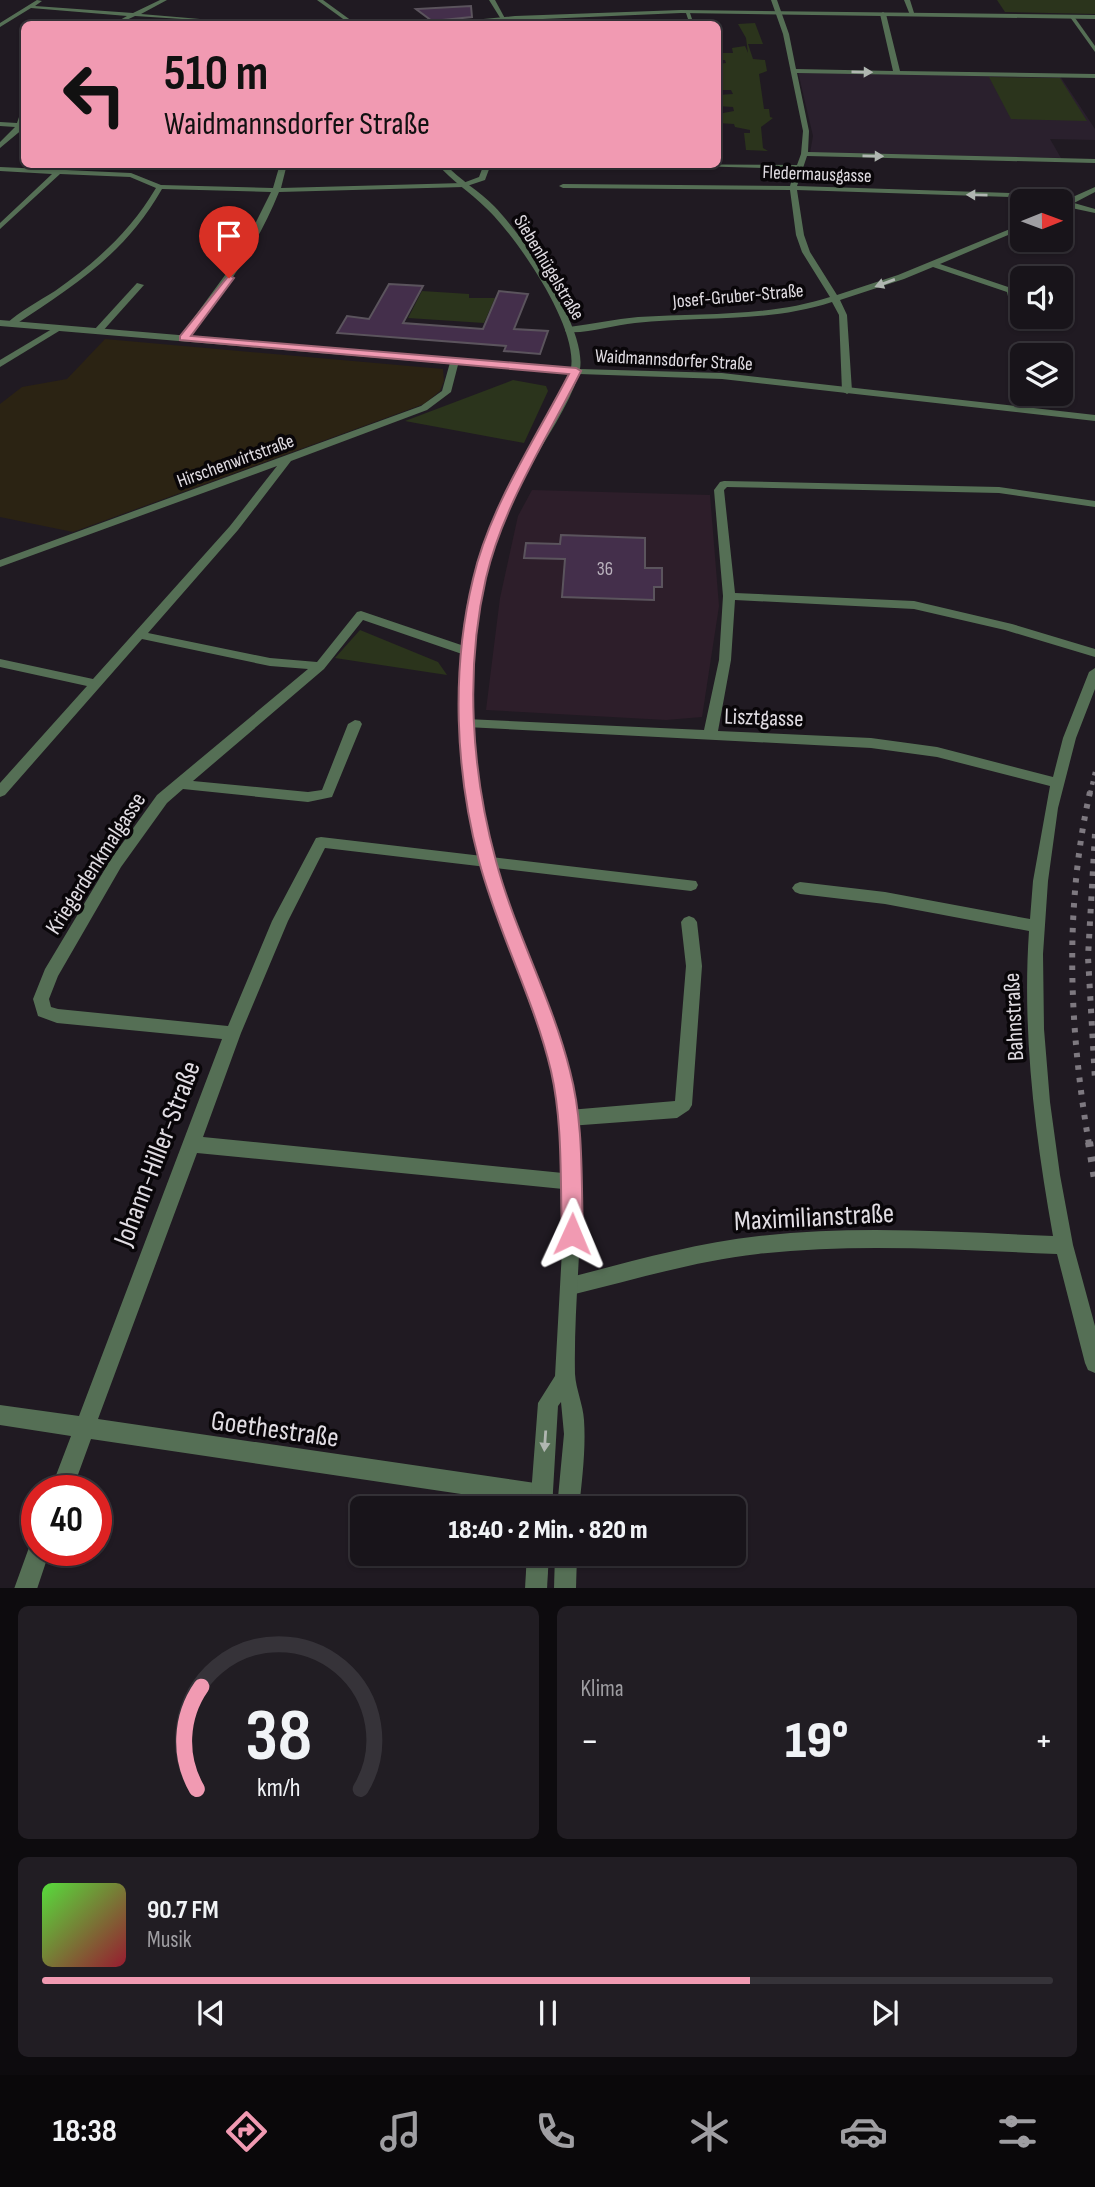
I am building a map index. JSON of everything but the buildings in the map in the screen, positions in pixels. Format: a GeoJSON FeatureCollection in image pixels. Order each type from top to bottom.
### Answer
{"type":"FeatureCollection","features":[{"type":"Feature","properties":{"kind":"street"},"geometry":{"type":"LineString","coordinates":[[0,25],[40,0]]}},
{"type":"Feature","properties":{"kind":"street"},"geometry":{"type":"LineString","coordinates":[[122,21],[164,0]]}},
{"type":"Feature","properties":{"kind":"street"},"geometry":{"type":"LineString","coordinates":[[320,0],[349,21]]}},
{"type":"Feature","properties":{"kind":"street"},"geometry":{"type":"LineString","coordinates":[[492,0],[504,21],[690,19],[777,13],[1095,17]]}},
{"type":"Feature","properties":{"kind":"street"},"geometry":{"type":"LineString","coordinates":[[774,0],[794,71],[806,131],[804,154],[793,187],[802,243],[837,300],[843,315],[847,391]]}},
{"type":"Feature","properties":{"kind":"street"},"geometry":{"type":"LineString","coordinates":[[907,0],[913,15]]}},
{"type":"Feature","properties":{"kind":"street"},"geometry":{"type":"LineString","coordinates":[[32,7],[216,21]]}},
{"type":"Feature","properties":{"kind":"street"},"geometry":{"type":"LineString","coordinates":[[883,14],[897,73]]}},
{"type":"Feature","properties":{"kind":"street"},"geometry":{"type":"LineString","coordinates":[[1073,17],[1095,50]]}},
{"type":"Feature","properties":{"kind":"street"},"geometry":{"type":"LineString","coordinates":[[794,71],[1095,76]]}},
{"type":"Feature","properties":{"kind":"street"},"geometry":{"type":"LineString","coordinates":[[0,124],[21,126]]}},
{"type":"Feature","properties":{"kind":"street"},"geometry":{"type":"LineString","coordinates":[[0,146],[21,127]]}},
{"type":"Feature","properties":{"kind":"street"},"geometry":{"type":"LineString","coordinates":[[804,154],[1095,160]]}},
{"type":"Feature","properties":{"kind":"street"},"geometry":{"type":"LineString","coordinates":[[721,165],[800,167]]}},
{"type":"Feature","properties":{"kind":"street"},"geometry":{"type":"LineString","coordinates":[[131,175],[134,168]]}},
{"type":"Feature","properties":{"kind":"street"},"geometry":{"type":"LineString","coordinates":[[184,338],[242,260],[277,190],[283,168]]}},
{"type":"Feature","properties":{"kind":"street","name":"Siebenhügelstraße"},"geometry":{"type":"LineString","coordinates":[[445,168],[505,224],[569,330],[576,349],[576,371]]}},
{"type":"Feature","properties":{"kind":"street"},"geometry":{"type":"LineString","coordinates":[[0,169],[131,175],[160,187],[277,190],[464,185],[482,178],[486,168]]}},
{"type":"Feature","properties":{"kind":"street"},"geometry":{"type":"LineString","coordinates":[[0,227],[58,172]]}},
{"type":"Feature","properties":{"kind":"street"},"geometry":{"type":"LineString","coordinates":[[5,324],[113,252],[143,217],[160,187]]}},
{"type":"Feature","properties":{"kind":"street","name":"Fledermausgasse"},"geometry":{"type":"LineString","coordinates":[[563,187],[793,187],[1010,195]]}},
{"type":"Feature","properties":{"kind":"street"},"geometry":{"type":"LineString","coordinates":[[1073,200],[1095,188]]}},
{"type":"Feature","properties":{"kind":"street","name":"Fledermausgasse"},"geometry":{"type":"LineString","coordinates":[[1073,206],[1095,211]]}},
{"type":"Feature","properties":{"kind":"street","name":"Josef-Gruber-Straße"},"geometry":{"type":"LineString","coordinates":[[569,330],[635,320],[765,314],[837,300],[1010,231]]}},
{"type":"Feature","properties":{"kind":"street"},"geometry":{"type":"LineString","coordinates":[[933,264],[1010,291]]}},
{"type":"Feature","properties":{"kind":"street"},"geometry":{"type":"LineString","coordinates":[[98,331],[140,285]]}},
{"type":"Feature","properties":{"kind":"street","name":"Waidmannsdorfer Straße"},"geometry":{"type":"LineString","coordinates":[[5,324],[576,371],[709,375],[1095,418]]}},
{"type":"Feature","properties":{"kind":"street"},"geometry":{"type":"LineString","coordinates":[[0,364],[60,328]]}},
{"type":"Feature","properties":{"kind":"street","name":"Hirschenwirtstraße"},"geometry":{"type":"LineString","coordinates":[[0,564],[287,460],[437,401],[451,383],[454,361]]}},
{"type":"Feature","properties":{"kind":"street"},"geometry":{"type":"LineString","coordinates":[[569,1496],[573,1409],[565,1380],[571,1286],[573,1182],[569,1118],[547,1025],[488,862],[473,787],[466,723],[466,651],[479,578],[492,536],[576,371]]}},
{"type":"Feature","properties":{"kind":"street"},"geometry":{"type":"LineString","coordinates":[[0,792],[234,528],[287,460]]}},
{"type":"Feature","properties":{"kind":"street"},"geometry":{"type":"LineString","coordinates":[[710,736],[725,660],[729,596],[720,486],[728,483],[999,490],[1095,504]]}},
{"type":"Feature","properties":{"kind":"street"},"geometry":{"type":"LineString","coordinates":[[729,596],[914,605],[1008,627],[1095,653]]}},
{"type":"Feature","properties":{"kind":"street","name":"Kriegerdenkmalgasse"},"geometry":{"type":"LineString","coordinates":[[233,1033],[57,1016],[44,1011],[41,999],[51,974],[116,863],[162,799],[320,666],[362,615],[466,651]]}},
{"type":"Feature","properties":{"kind":"street"},"geometry":{"type":"LineString","coordinates":[[139,635],[270,662],[320,666]]}},
{"type":"Feature","properties":{"kind":"street"},"geometry":{"type":"LineString","coordinates":[[0,663],[96,684]]}},
{"type":"Feature","properties":{"kind":"street","name":"Bahnstraße"},"geometry":{"type":"LineString","coordinates":[[1095,671],[1066,746],[1057,783],[1040,880],[1036,926],[1037,1040],[1050,1160],[1064,1245],[1095,1363]]}},
{"type":"Feature","properties":{"kind":"street","name":"Lisztgasse"},"geometry":{"type":"LineString","coordinates":[[466,723],[915,748],[1057,783]]}},
{"type":"Feature","properties":{"kind":"street"},"geometry":{"type":"LineString","coordinates":[[178,784],[308,797],[327,794],[355,724]]}},
{"type":"Feature","properties":{"kind":"street","name":"Johann-Hiller-Straße"},"geometry":{"type":"LineString","coordinates":[[67,1475],[233,1033],[280,921],[321,842],[488,862]]}},
{"type":"Feature","properties":{"kind":"street"},"geometry":{"type":"LineString","coordinates":[[488,862],[691,885]]}},
{"type":"Feature","properties":{"kind":"street"},"geometry":{"type":"LineString","coordinates":[[800,888],[886,898],[1036,926]]}},
{"type":"Feature","properties":{"kind":"street"},"geometry":{"type":"LineString","coordinates":[[569,1118],[677,1110],[683,1105],[694,966],[689,922]]}},
{"type":"Feature","properties":{"kind":"street"},"geometry":{"type":"LineString","coordinates":[[190,1144],[573,1182]]}},
{"type":"Feature","properties":{"kind":"street","name":"Maximilianstraße"},"geometry":{"type":"LineString","coordinates":[[571,1286],[712,1252],[761,1245],[906,1240],[1064,1245]]}},
{"type":"Feature","properties":{"kind":"street"},"geometry":{"type":"LineString","coordinates":[[542,1496],[548,1404],[565,1380]]}},
{"type":"Feature","properties":{"kind":"street","name":"Goethestraße"},"geometry":{"type":"LineString","coordinates":[[0,1415],[505,1496]]}},
{"type":"Feature","properties":{"kind":"street"},"geometry":{"type":"LineString","coordinates":[[26,1588],[34,1566]]}},
{"type":"Feature","properties":{"kind":"street"},"geometry":{"type":"LineString","coordinates":[[536,1588],[537,1566]]}},
{"type":"Feature","properties":{"kind":"street"},"geometry":{"type":"LineString","coordinates":[[565,1588],[566,1566]]}},
{"type":"Feature","properties":{"kind":"shaded area"},"geometry":{"type":"Polygon","coordinates":[[[798,72],[1060,76],[1095,129],[1095,140],[1050,139],[1061,158],[810,153],[813,136],[798,72]]]}},
{"type":"Feature","properties":{"kind":"shaded area"},"geometry":{"type":"Polygon","coordinates":[[[105,339],[443,369],[444,381],[440,391],[424,404],[73,532],[0,517],[0,404],[22,387],[67,379],[105,339]]]}},
{"type":"Feature","properties":{"kind":"shaded area"},"geometry":{"type":"Polygon","coordinates":[[[532,490],[710,495],[719,606],[702,717],[666,720],[486,710],[500,598],[518,516],[532,490]]]}},
{"type":"Feature","properties":{"kind":"green space"},"geometry":{"type":"Polygon","coordinates":[[[997,0],[1095,0],[1095,14],[1005,12],[997,0]]]}},
{"type":"Feature","properties":{"kind":"green space"},"geometry":{"type":"Polygon","coordinates":[[[755,23],[763,44],[748,44],[753,59],[765,60],[767,71],[759,74],[764,109],[769,109],[770,117],[773,118],[761,127],[763,148],[768,151],[746,150],[744,133],[750,133],[750,130],[735,127],[734,124],[721,123],[721,113],[734,111],[733,107],[721,106],[721,95],[733,94],[731,90],[721,90],[721,64],[726,63],[721,60],[721,53],[733,53],[732,48],[745,46],[748,53],[746,38],[738,24],[755,23]]]}},
{"type":"Feature","properties":{"kind":"green space"},"geometry":{"type":"Polygon","coordinates":[[[989,77],[1060,78],[1087,121],[1011,119],[989,77]]]}},
{"type":"Feature","properties":{"kind":"green space"},"geometry":{"type":"Polygon","coordinates":[[[422,291],[469,294],[469,298],[495,298],[484,323],[408,318],[422,291]]]}},
{"type":"Feature","properties":{"kind":"green space"},"geometry":{"type":"Polygon","coordinates":[[[513,380],[546,386],[548,391],[524,443],[405,421],[513,380]]]}},
{"type":"Feature","properties":{"kind":"green space"},"geometry":{"type":"Polygon","coordinates":[[[360,630],[438,662],[447,675],[335,658],[360,630]]]}},
{"type":"Feature","properties":{"kind":"railway"},"geometry":{"type":"LineString","coordinates":[[1090,794],[1095,772]]}},
{"type":"Feature","properties":{"kind":"railway"},"geometry":{"type":"LineString","coordinates":[[1089,1144],[1077,1056],[1072,968],[1076,879],[1090,792]]}},
{"type":"Feature","properties":{"kind":"railway"},"geometry":{"type":"LineString","coordinates":[[1095,834],[1088,957],[1095,1080]]}},
{"type":"Feature","properties":{"kind":"railway"},"geometry":{"type":"LineString","coordinates":[[1089,1142],[1095,1179]]}},
{"type":"Feature","properties":{"kind":"route"},"geometry":{"type":"LineString","coordinates":[[229,278],[184,338],[576,371],[498,519],[479,578],[466,651],[468,744],[473,787],[488,862],[547,1025],[561,1072],[569,1118],[573,1182],[572,1234]]}}]}
